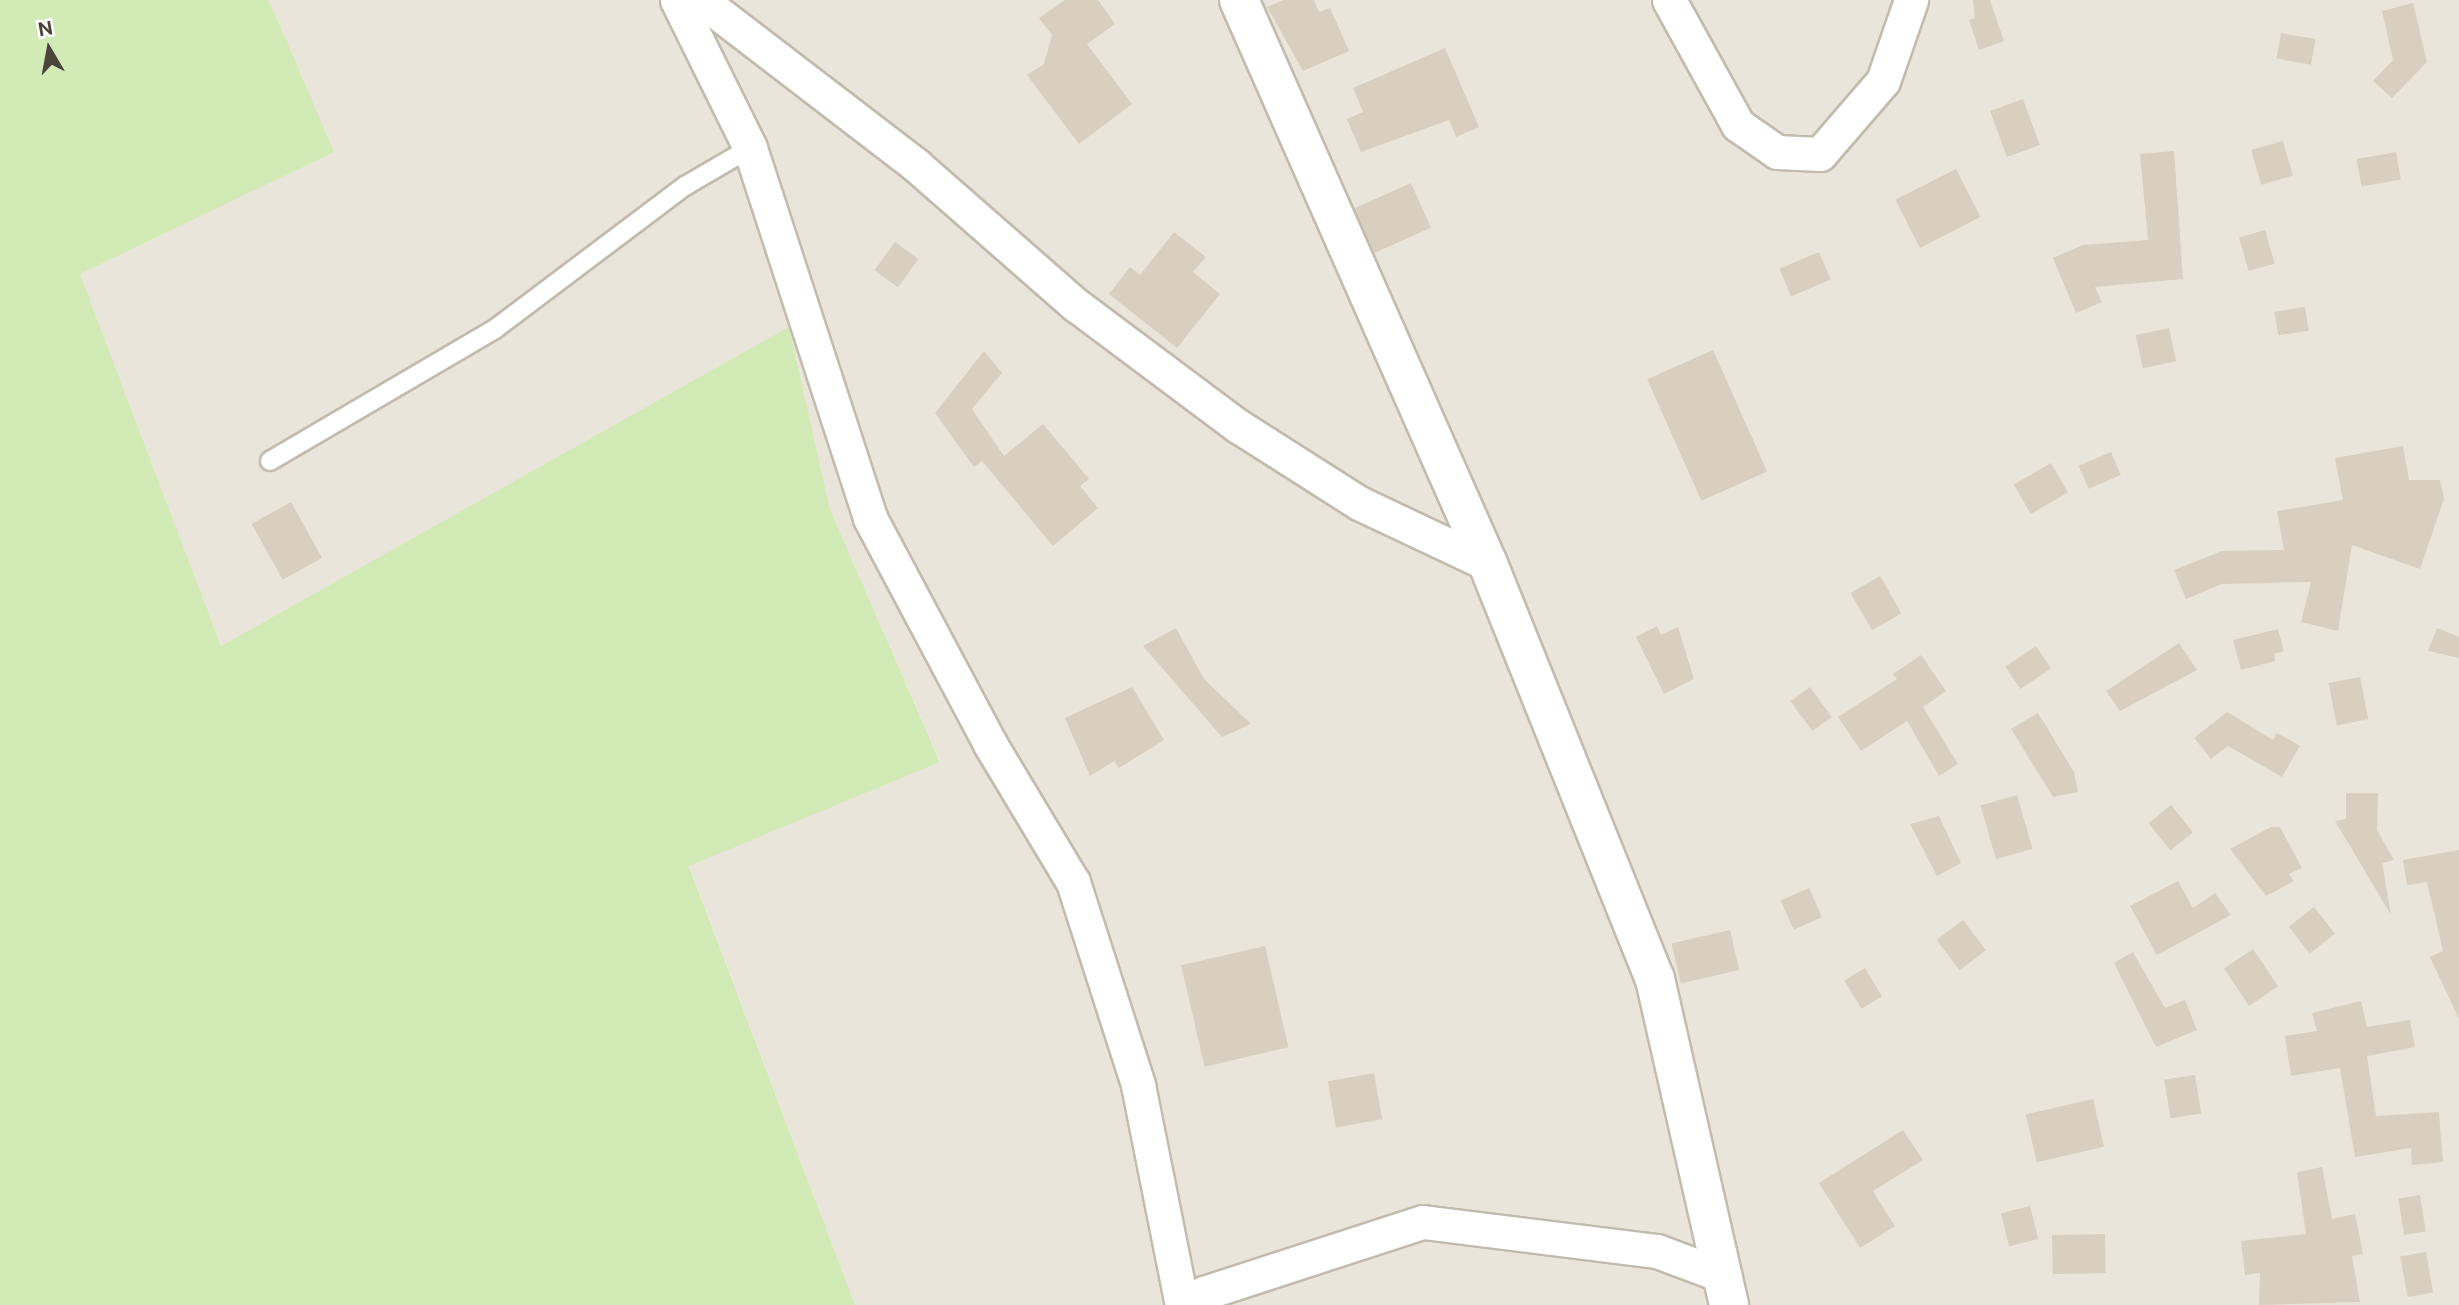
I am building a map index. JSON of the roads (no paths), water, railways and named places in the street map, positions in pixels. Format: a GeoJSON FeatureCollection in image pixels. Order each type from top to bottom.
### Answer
{"type":"FeatureCollection","features":[{"type":"Feature","properties":{"kind":"street"},"geometry":{"type":"LineString","coordinates":[[677,0],[750,148],[870,517],[990,744],[1073,882],[1138,1085],[1184,1305],[1256,1274],[1423,1222],[1657,1251],[1727,1290]]}},
{"type":"Feature","properties":{"kind":"street"},"geometry":{"type":"LineString","coordinates":[[701,0],[917,166],[1076,305],[1238,426],[1359,503],[1488,564]]}},
{"type":"Feature","properties":{"kind":"street"},"geometry":{"type":"LineString","coordinates":[[1239,0],[1488,564],[1655,979],[1727,1290]]}},
{"type":"Feature","properties":{"kind":"street"},"geometry":{"type":"LineString","coordinates":[[1669,0],[1738,125],[1777,152],[1820,154],[1883,81],[1911,0]]}},
{"type":"Feature","properties":{"kind":"lane"},"geometry":{"type":"LineString","coordinates":[[270,461],[495,329],[685,186],[750,148]]}}]}
